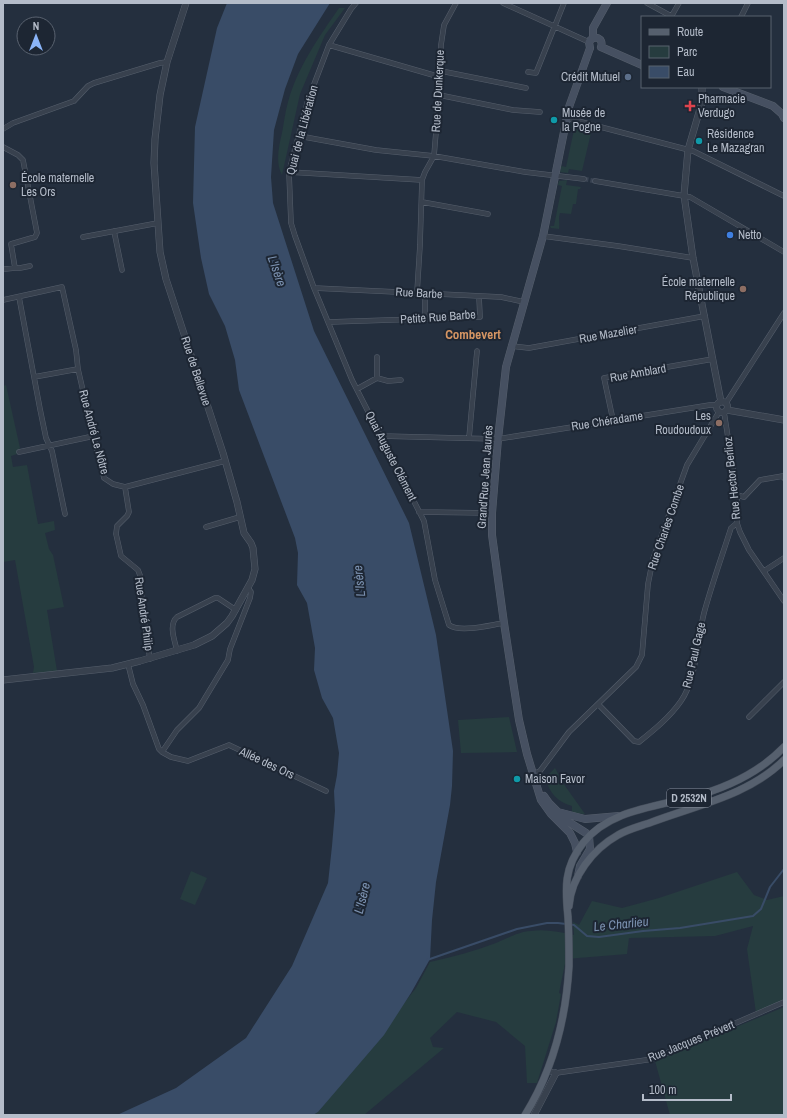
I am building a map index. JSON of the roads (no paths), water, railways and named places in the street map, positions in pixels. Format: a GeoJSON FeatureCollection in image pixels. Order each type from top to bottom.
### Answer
{"type":"FeatureCollection","features":[{"type":"Feature","properties":{"kind":"main road","name":"Grand'Rue Jean Jaurès"},"geometry":{"type":"LineString","coordinates":[[536,783],[519,720],[492,535],[492,513],[502,388],[511,346],[543,236],[554,175],[559,168],[568,125],[566,118],[591,42],[593,28],[607,3]]}},
{"type":"Feature","properties":{"kind":"main road"},"geometry":{"type":"LineString","coordinates":[[595,37],[602,41],[601,47],[595,50],[591,42],[595,37]]}},
{"type":"Feature","properties":{"kind":"main road"},"geometry":{"type":"LineString","coordinates":[[601,47],[641,65]]}},
{"type":"Feature","properties":{"kind":"main road"},"geometry":{"type":"LineString","coordinates":[[726,88],[783,111]]}},
{"type":"Feature","properties":{"kind":"main road","name":"D 2532N"},"geometry":{"type":"LineString","coordinates":[[525,1115],[542,1085],[558,1039],[564,1007],[569,948],[566,882],[577,852],[589,836],[601,826],[621,816],[639,810],[693,797],[729,784],[761,767],[784,747]]}},
{"type":"Feature","properties":{"kind":"main road","name":"D 2532N"},"geometry":{"type":"LineString","coordinates":[[568,918],[570,898],[578,878],[586,864],[605,844],[619,835],[739,791],[765,776],[784,760]]}},
{"type":"Feature","properties":{"kind":"main road"},"geometry":{"type":"LineString","coordinates":[[536,783],[549,803],[566,821],[589,836]]}},
{"type":"Feature","properties":{"kind":"main road"},"geometry":{"type":"LineString","coordinates":[[536,783],[541,800],[550,814],[572,837],[577,852]]}},
{"type":"Feature","properties":{"kind":"main road"},"geometry":{"type":"LineString","coordinates":[[557,811],[585,819],[621,816]]}},
{"type":"Feature","properties":{"kind":"main road","name":"D 2532N"},"geometry":{"type":"LineString","coordinates":[[578,878],[580,866],[590,849],[589,836]]}},
{"type":"Feature","properties":{"kind":"street","name":"Rue de Bellevue"},"geometry":{"type":"LineString","coordinates":[[3,680],[112,668],[177,651],[204,641],[227,623],[236,610],[252,580],[255,568],[252,543],[244,533],[225,461],[164,272],[160,252],[154,163],[155,139],[160,95],[166,62],[186,3]]}},
{"type":"Feature","properties":{"kind":"street","name":"Quai de la Libération"},"geometry":{"type":"LineString","coordinates":[[314,288],[291,223],[289,172],[311,90],[329,45],[356,3]]}},
{"type":"Feature","properties":{"kind":"street","name":"Rue de Dunkerque"},"geometry":{"type":"LineString","coordinates":[[422,180],[434,156],[441,71],[441,45],[444,25],[456,3]]}},
{"type":"Feature","properties":{"kind":"street"},"geometry":{"type":"LineString","coordinates":[[503,3],[591,42]]}},
{"type":"Feature","properties":{"kind":"street"},"geometry":{"type":"LineString","coordinates":[[528,72],[536,73],[564,3]]}},
{"type":"Feature","properties":{"kind":"street"},"geometry":{"type":"LineString","coordinates":[[647,3],[671,16],[680,3]]}},
{"type":"Feature","properties":{"kind":"street"},"geometry":{"type":"LineString","coordinates":[[742,16],[748,3]]}},
{"type":"Feature","properties":{"kind":"street"},"geometry":{"type":"LineString","coordinates":[[329,45],[440,77]]}},
{"type":"Feature","properties":{"kind":"street"},"geometry":{"type":"LineString","coordinates":[[3,129],[13,123],[74,100],[94,82],[166,62]]}},
{"type":"Feature","properties":{"kind":"street"},"geometry":{"type":"LineString","coordinates":[[441,71],[526,88]]}},
{"type":"Feature","properties":{"kind":"street"},"geometry":{"type":"LineString","coordinates":[[702,88],[702,102],[688,150],[684,195],[693,258],[722,407],[784,420]]}},
{"type":"Feature","properties":{"kind":"street"},"geometry":{"type":"LineString","coordinates":[[439,95],[513,110],[540,112]]}},
{"type":"Feature","properties":{"kind":"street"},"geometry":{"type":"LineString","coordinates":[[566,118],[688,150],[712,160],[784,196]]}},
{"type":"Feature","properties":{"kind":"street"},"geometry":{"type":"LineString","coordinates":[[298,136],[376,150],[434,156],[525,172],[584,179]]}},
{"type":"Feature","properties":{"kind":"street"},"geometry":{"type":"LineString","coordinates":[[3,147],[18,155],[23,160],[37,233],[35,237],[11,244],[15,268]]}},
{"type":"Feature","properties":{"kind":"street"},"geometry":{"type":"LineString","coordinates":[[289,172],[422,180],[417,293]]}},
{"type":"Feature","properties":{"kind":"street"},"geometry":{"type":"LineString","coordinates":[[595,181],[684,195],[784,252]]}},
{"type":"Feature","properties":{"kind":"street"},"geometry":{"type":"LineString","coordinates":[[422,202],[488,214]]}},
{"type":"Feature","properties":{"kind":"street"},"geometry":{"type":"LineString","coordinates":[[83,237],[158,223]]}},
{"type":"Feature","properties":{"kind":"street"},"geometry":{"type":"LineString","coordinates":[[114,231],[122,270]]}},
{"type":"Feature","properties":{"kind":"street"},"geometry":{"type":"LineString","coordinates":[[543,236],[693,258]]}},
{"type":"Feature","properties":{"kind":"street"},"geometry":{"type":"LineString","coordinates":[[5,269],[30,266]]}},
{"type":"Feature","properties":{"kind":"street","name":"Rue André Le Nôtre"},"geometry":{"type":"LineString","coordinates":[[19,297],[62,287],[76,350],[78,369],[104,478],[113,484],[126,487]]}},
{"type":"Feature","properties":{"kind":"street","name":"Rue Barbe"},"geometry":{"type":"LineString","coordinates":[[314,288],[501,297],[524,302]]}},
{"type":"Feature","properties":{"kind":"street","name":"Quai Auguste Clément"},"geometry":{"type":"LineString","coordinates":[[314,288],[362,402],[424,521],[435,580],[449,625],[453,628],[461,629],[504,624]]}},
{"type":"Feature","properties":{"kind":"street"},"geometry":{"type":"LineString","coordinates":[[425,293],[425,319]]}},
{"type":"Feature","properties":{"kind":"street","name":"Petite Rue Barbe"},"geometry":{"type":"LineString","coordinates":[[329,322],[480,317],[479,296]]}},
{"type":"Feature","properties":{"kind":"street"},"geometry":{"type":"LineString","coordinates":[[3,300],[19,297],[34,378],[49,445],[52,451],[64,514]]}},
{"type":"Feature","properties":{"kind":"street","name":"Rue Charles Combe"},"geometry":{"type":"LineString","coordinates":[[533,774],[540,771],[569,732],[636,667],[642,655],[648,584],[653,559],[688,465],[722,407],[784,313]]}},
{"type":"Feature","properties":{"kind":"street","name":"Rue Mazelier"},"geometry":{"type":"LineString","coordinates":[[511,346],[529,348],[705,316]]}},
{"type":"Feature","properties":{"kind":"street"},"geometry":{"type":"LineString","coordinates":[[469,438],[477,351]]}},
{"type":"Feature","properties":{"kind":"street"},"geometry":{"type":"LineString","coordinates":[[377,358],[378,378]]}},
{"type":"Feature","properties":{"kind":"street","name":"Rue Amblard"},"geometry":{"type":"LineString","coordinates":[[613,420],[604,378],[713,359]]}},
{"type":"Feature","properties":{"kind":"street"},"geometry":{"type":"LineString","coordinates":[[34,378],[78,369]]}},
{"type":"Feature","properties":{"kind":"street"},"geometry":{"type":"LineString","coordinates":[[357,389],[378,378],[388,381],[401,380]]}},
{"type":"Feature","properties":{"kind":"street","name":"Rue Chéradame"},"geometry":{"type":"LineString","coordinates":[[381,436],[498,439],[710,405],[722,407]]}},
{"type":"Feature","properties":{"kind":"street","name":"Rue Hector Berlioz"},"geometry":{"type":"LineString","coordinates":[[722,407],[737,495],[736,523],[749,550],[784,601]]}},
{"type":"Feature","properties":{"kind":"street"},"geometry":{"type":"LineString","coordinates":[[19,452],[94,436]]}},
{"type":"Feature","properties":{"kind":"street"},"geometry":{"type":"LineString","coordinates":[[126,487],[225,461]]}},
{"type":"Feature","properties":{"kind":"street"},"geometry":{"type":"LineString","coordinates":[[737,495],[744,497],[760,480],[782,476],[784,478]]}},
{"type":"Feature","properties":{"kind":"street","name":"Rue André Philip"},"geometry":{"type":"LineString","coordinates":[[126,487],[129,512],[117,526],[116,534],[121,556],[138,570],[141,578],[142,604],[150,658]]}},
{"type":"Feature","properties":{"kind":"street"},"geometry":{"type":"LineString","coordinates":[[419,512],[492,513]]}},
{"type":"Feature","properties":{"kind":"street"},"geometry":{"type":"LineString","coordinates":[[206,526],[240,517]]}},
{"type":"Feature","properties":{"kind":"street","name":"Rue Paul Gage"},"geometry":{"type":"LineString","coordinates":[[598,704],[634,741],[639,742],[657,728],[681,701],[688,688],[692,675],[706,606],[731,528],[736,523]]}},
{"type":"Feature","properties":{"kind":"street"},"geometry":{"type":"LineString","coordinates":[[764,571],[784,558]]}},
{"type":"Feature","properties":{"kind":"street"},"geometry":{"type":"LineString","coordinates":[[128,664],[133,684],[143,705],[159,749],[162,752],[177,730],[199,708],[228,660],[230,649],[250,594],[250,590],[248,588]]}},
{"type":"Feature","properties":{"kind":"street"},"geometry":{"type":"LineString","coordinates":[[177,651],[172,626],[174,619],[215,598],[218,598],[236,610]]}},
{"type":"Feature","properties":{"kind":"street"},"geometry":{"type":"LineString","coordinates":[[749,717],[784,682]]}},
{"type":"Feature","properties":{"kind":"street","name":"Allée des Ors"},"geometry":{"type":"LineString","coordinates":[[162,752],[170,757],[188,761],[229,745],[326,791]]}},
{"type":"Feature","properties":{"kind":"street","name":"Rue Jacques Prévert"},"geometry":{"type":"LineString","coordinates":[[548,1071],[556,1074],[653,1059],[784,1002]]}},
{"type":"Feature","properties":{"kind":"street"},"geometry":{"type":"LineString","coordinates":[[534,1115],[556,1074]]}},
{"type":"Feature","properties":{"kind":"water","name":"L'Isère"},"geometry":{"type":"Polygon","coordinates":[[[227,3],[330,3],[298,54],[285,89],[274,130],[271,177],[273,203],[314,331],[409,523],[436,635],[453,751],[452,786],[436,882],[430,959],[411,993],[384,1035],[318,1112],[313,1115],[117,1115],[176,1088],[246,1038],[292,966],[328,883],[332,846],[335,811],[334,791],[339,753],[333,718],[322,698],[314,670],[315,648],[307,603],[297,585],[298,553],[295,538],[239,390],[235,360],[225,326],[209,294],[201,258],[193,203],[195,127],[217,28],[227,3]]]}},
{"type":"Feature","properties":{"kind":"waterway","name":"Le Charlieu"},"geometry":{"type":"LineString","coordinates":[[427,960],[517,929],[547,923],[574,925],[587,936],[599,937],[680,928],[753,916],[761,909],[770,887],[784,869]]}},
{"type":"Feature","properties":{"kind":"tunnel"},"geometry":{"type":"LineString","coordinates":[[584,179],[595,181]]}},
{"type":"Feature","properties":{"kind":"place","name":"Crédit Mutuel"},"geometry":{"type":"Point","coordinates":[628,77]}},
{"type":"Feature","properties":{"kind":"place","name":"Pharmacie Verdugo"},"geometry":{"type":"Point","coordinates":[690,106]}},
{"type":"Feature","properties":{"kind":"place","name":"Musée de la Pogne"},"geometry":{"type":"Point","coordinates":[554,120]}},
{"type":"Feature","properties":{"kind":"place","name":"Résidence Le Mazagran"},"geometry":{"type":"Point","coordinates":[699,141]}},
{"type":"Feature","properties":{"kind":"place","name":"École maternelle Les Ors"},"geometry":{"type":"Point","coordinates":[13,185]}},
{"type":"Feature","properties":{"kind":"place","name":"Netto"},"geometry":{"type":"Point","coordinates":[730,235]}},
{"type":"Feature","properties":{"kind":"place","name":"École maternelle République"},"geometry":{"type":"Point","coordinates":[743,289]}},
{"type":"Feature","properties":{"kind":"place","name":"Les Roudoudoux"},"geometry":{"type":"Point","coordinates":[719,423]}},
{"type":"Feature","properties":{"kind":"place","name":"Maison Favor"},"geometry":{"type":"Point","coordinates":[517,779]}},
{"type":"Feature","properties":{"kind":"district","name":"Combevert"},"geometry":{"type":"Point","coordinates":[473,334]}}]}
